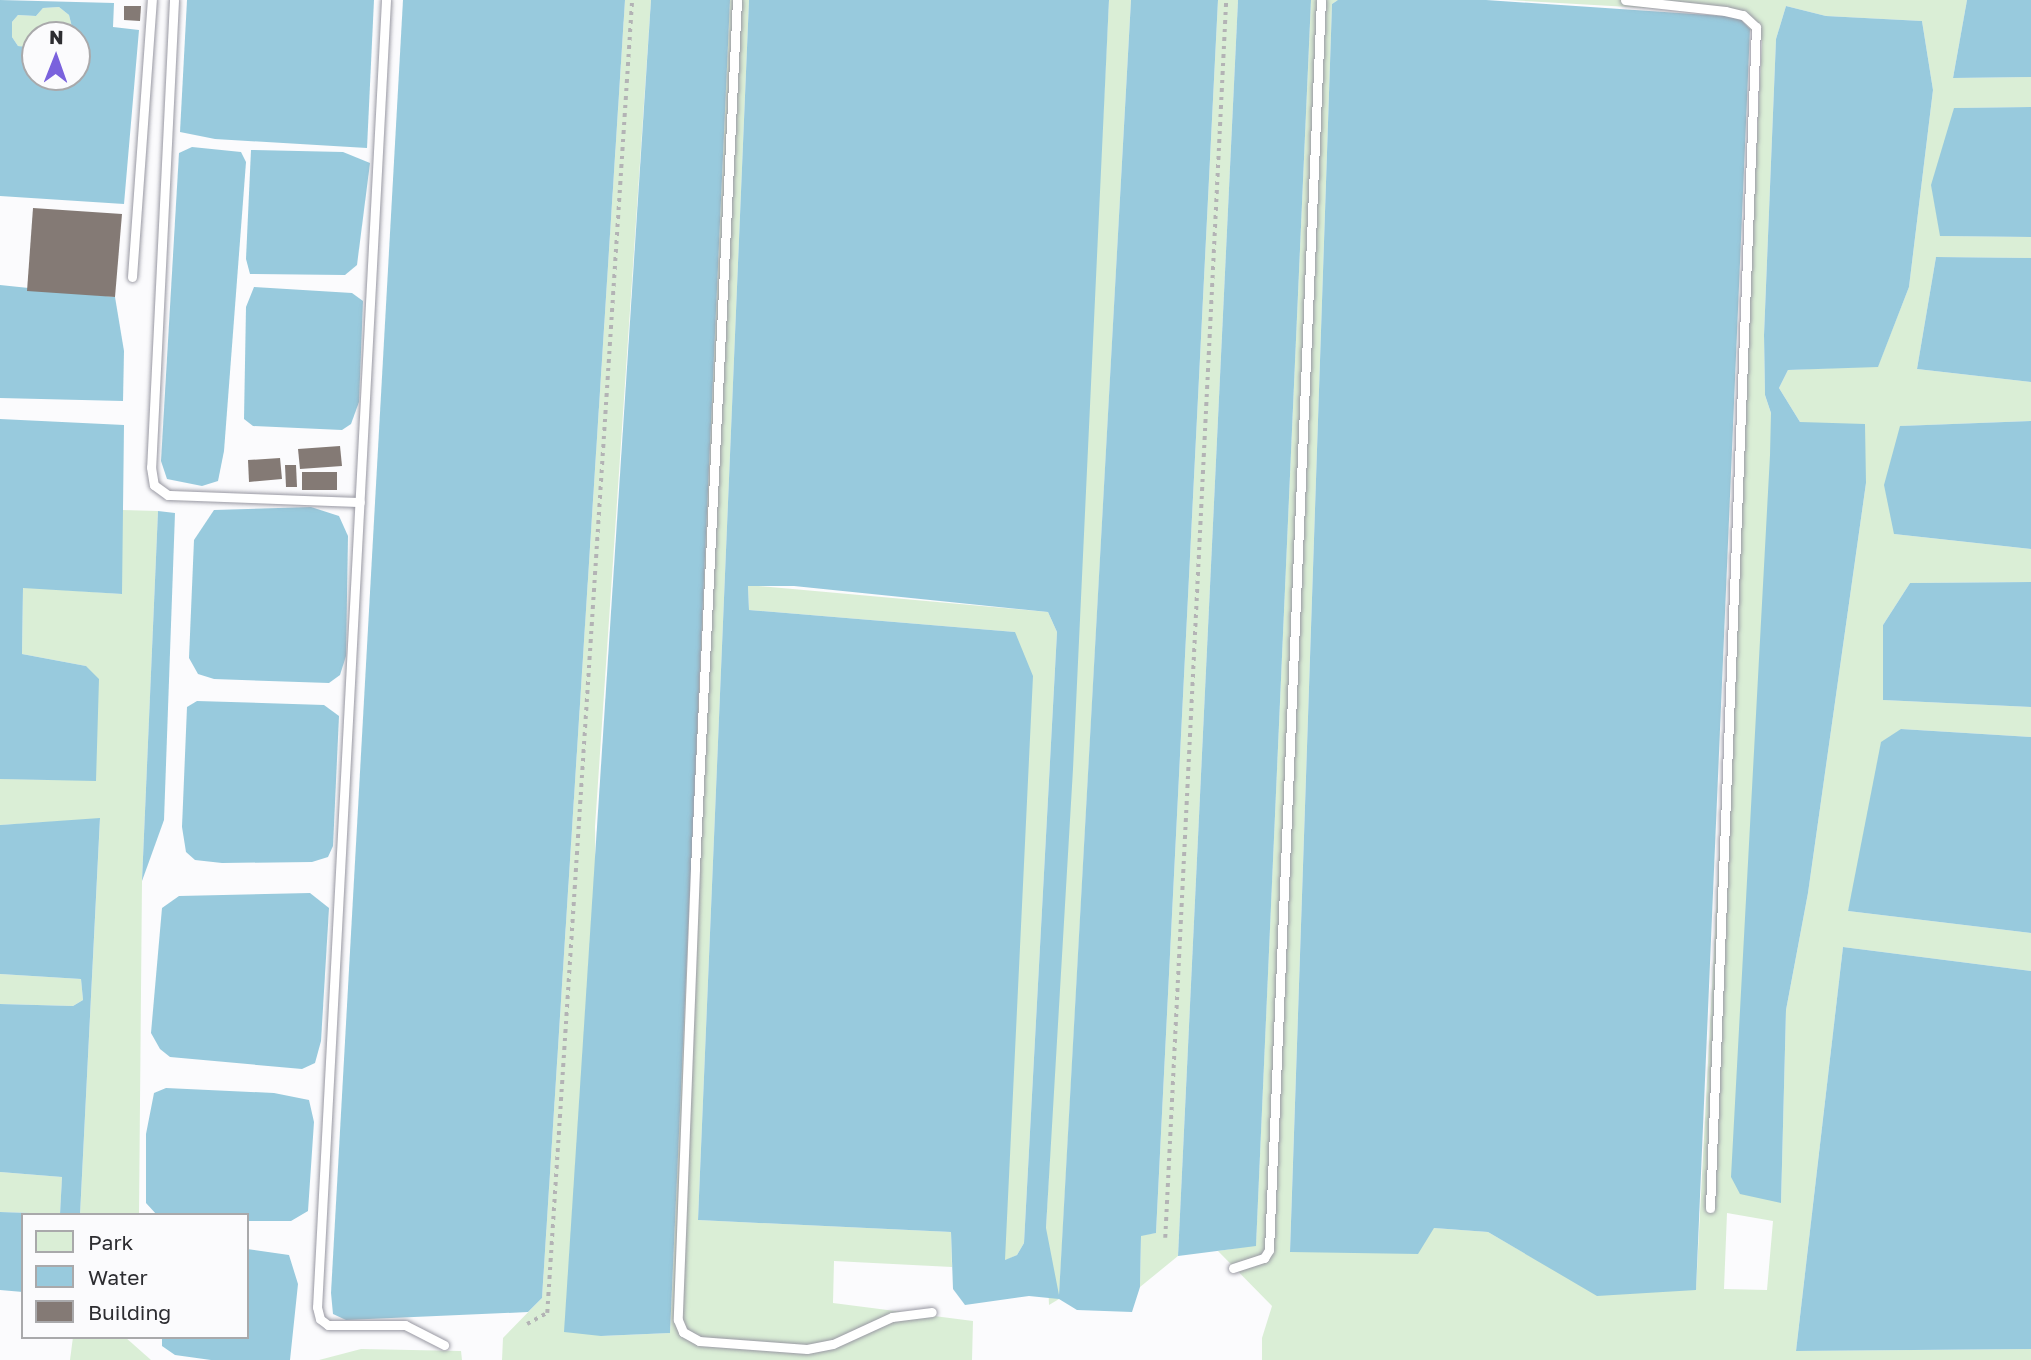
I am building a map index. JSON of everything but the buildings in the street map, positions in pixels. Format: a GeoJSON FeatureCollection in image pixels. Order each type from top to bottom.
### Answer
{"type":"FeatureCollection","features":[{"type":"Feature","properties":{"kind":"lane"},"geometry":{"type":"LineString","coordinates":[[132,277],[152,0]]}},
{"type":"Feature","properties":{"kind":"lane"},"geometry":{"type":"LineString","coordinates":[[174,0],[151,467],[154,485],[168,495],[360,502]]}},
{"type":"Feature","properties":{"kind":"lane"},"geometry":{"type":"LineString","coordinates":[[386,0],[317,1307],[320,1319],[328,1325],[405,1325],[444,1345]]}},
{"type":"Feature","properties":{"kind":"lane"},"geometry":{"type":"LineString","coordinates":[[737,0],[695,869],[678,1320],[683,1332],[699,1341],[807,1349],[833,1344],[892,1317],[932,1312]]}},
{"type":"Feature","properties":{"kind":"lane"},"geometry":{"type":"LineString","coordinates":[[1233,1268],[1264,1258],[1269,1250],[1321,0]]}},
{"type":"Feature","properties":{"kind":"lane"},"geometry":{"type":"LineString","coordinates":[[1625,0],[1725,11],[1743,15],[1756,27],[1710,1208]]}},
{"type":"Feature","properties":{"kind":"path"},"geometry":{"type":"LineString","coordinates":[[527,1324],[547,1313],[632,0]]}},
{"type":"Feature","properties":{"kind":"path"},"geometry":{"type":"LineString","coordinates":[[1165,1238],[1226,0]]}},
{"type":"Feature","properties":{"kind":"green space"},"geometry":{"type":"Polygon","coordinates":[[[625,0],[651,0],[595,827],[601,1336],[670,1333],[730,0],[749,0],[698,1220],[951,1232],[952,1267],[834,1261],[833,1303],[973,1321],[972,1360],[502,1360],[503,1338],[542,1298],[625,0]]]}},
{"type":"Feature","properties":{"kind":"green space"},"geometry":{"type":"Polygon","coordinates":[[[1109,0],[1131,0],[1059,1299],[1049,1305],[1046,1228],[1109,0]]]}},
{"type":"Feature","properties":{"kind":"green space"},"geometry":{"type":"Polygon","coordinates":[[[1218,0],[1238,0],[1178,1256],[1140,1287],[1141,1235],[1156,1233],[1218,0]]]}},
{"type":"Feature","properties":{"kind":"green space"},"geometry":{"type":"Polygon","coordinates":[[[1311,0],[1338,0],[1332,4],[1290,1251],[1434,1228],[1488,1232],[1533,1258],[1668,1290],[1696,1289],[1762,41],[1734,13],[1508,0],[1967,0],[1953,78],[2031,77],[2031,107],[1954,108],[1941,236],[2031,237],[2031,258],[1936,257],[1917,369],[2031,382],[2031,421],[1901,426],[1894,534],[2031,549],[2031,582],[1910,583],[1883,625],[1883,700],[2031,707],[2031,737],[1901,729],[1848,911],[2031,933],[2031,971],[1843,947],[1796,1351],[2031,1349],[2031,1360],[1262,1360],[1262,1338],[1272,1306],[1218,1251],[1256,1245],[1311,0]],[[1786,6],[1776,39],[1764,335],[1765,395],[1771,413],[1781,1203],[1786,1010],[1808,893],[1866,483],[1800,422],[1779,388],[1788,370],[1878,366],[1909,287],[1933,90],[1922,21],[1826,16],[1786,6]],[[1727,1213],[1724,1289],[1767,1290],[1773,1221],[1727,1213]]]}},
{"type":"Feature","properties":{"kind":"green space"},"geometry":{"type":"Polygon","coordinates":[[[59,7],[69,15],[70,21],[21,21],[21,47],[18,46],[12,37],[12,22],[18,15],[36,16],[43,8],[59,7]]]}},
{"type":"Feature","properties":{"kind":"green space"},"geometry":{"type":"Polygon","coordinates":[[[122,510],[158,511],[142,881],[139,1213],[80,1213],[100,819],[0,825],[0,779],[96,780],[86,666],[22,654],[23,587],[121,594],[122,510]]]}},
{"type":"Feature","properties":{"kind":"green space"},"geometry":{"type":"Polygon","coordinates":[[[748,585],[1048,612],[1057,632],[1024,1243],[1017,1255],[1004,1261],[1015,632],[749,610],[748,585]]]}},
{"type":"Feature","properties":{"kind":"green space"},"geometry":{"type":"Polygon","coordinates":[[[0,974],[81,979],[83,1000],[73,1006],[0,1004],[0,974]]]}},
{"type":"Feature","properties":{"kind":"green space"},"geometry":{"type":"Polygon","coordinates":[[[0,1172],[62,1177],[60,1213],[0,1212],[0,1172]]]}},
{"type":"Feature","properties":{"kind":"green space"},"geometry":{"type":"Polygon","coordinates":[[[73,1339],[127,1339],[151,1360],[70,1360],[73,1339]]]}},
{"type":"Feature","properties":{"kind":"green space"},"geometry":{"type":"Polygon","coordinates":[[[361,1349],[461,1351],[462,1360],[319,1360],[361,1349]]]}},
{"type":"Feature","properties":{"kind":"water"},"geometry":{"type":"Polygon","coordinates":[[[0,0],[114,3],[113,27],[139,30],[124,204],[0,196],[0,0]]]}},
{"type":"Feature","properties":{"kind":"water"},"geometry":{"type":"Polygon","coordinates":[[[187,0],[374,0],[367,148],[215,139],[180,132],[187,0]]]}},
{"type":"Feature","properties":{"kind":"water"},"geometry":{"type":"Polygon","coordinates":[[[403,0],[625,0],[542,1298],[528,1312],[346,1320],[333,1314],[331,1293],[403,0]]]}},
{"type":"Feature","properties":{"kind":"water"},"geometry":{"type":"Polygon","coordinates":[[[651,0],[730,0],[670,1333],[601,1336],[564,1332],[651,0]]]}},
{"type":"Feature","properties":{"kind":"water"},"geometry":{"type":"Polygon","coordinates":[[[749,0],[1109,0],[1073,769],[1046,1228],[1059,1295],[1131,0],[1218,0],[1156,1233],[1141,1236],[1140,1287],[1132,1312],[1077,1310],[1059,1299],[1029,1296],[965,1305],[953,1289],[951,1232],[698,1220],[749,0]],[[748,586],[749,610],[1015,632],[1033,676],[1005,1260],[1017,1255],[1024,1243],[1057,632],[1048,612],[794,586],[748,586]]]}},
{"type":"Feature","properties":{"kind":"water"},"geometry":{"type":"Polygon","coordinates":[[[1238,0],[1311,0],[1256,1246],[1178,1256],[1238,0]]]}},
{"type":"Feature","properties":{"kind":"water"},"geometry":{"type":"Polygon","coordinates":[[[1338,0],[1486,0],[1738,17],[1750,29],[1696,1290],[1597,1296],[1488,1232],[1434,1228],[1418,1254],[1290,1252],[1332,4],[1338,0]]]}},
{"type":"Feature","properties":{"kind":"water"},"geometry":{"type":"Polygon","coordinates":[[[1967,0],[2031,0],[2031,77],[1953,78],[1967,0]]]}},
{"type":"Feature","properties":{"kind":"water"},"geometry":{"type":"Polygon","coordinates":[[[1786,6],[1826,16],[1922,21],[1933,90],[1909,287],[1878,367],[1788,370],[1779,388],[1800,422],[1865,424],[1866,483],[1808,893],[1786,1010],[1781,1203],[1740,1194],[1731,1177],[1770,455],[1771,413],[1765,395],[1764,335],[1776,39],[1786,6]]]}},
{"type":"Feature","properties":{"kind":"water"},"geometry":{"type":"Polygon","coordinates":[[[2031,107],[2031,237],[1940,236],[1931,185],[1954,108],[2031,107]]]}},
{"type":"Feature","properties":{"kind":"water"},"geometry":{"type":"Polygon","coordinates":[[[192,147],[241,152],[246,162],[224,451],[218,481],[202,486],[167,479],[161,461],[179,153],[192,147]]]}},
{"type":"Feature","properties":{"kind":"water"},"geometry":{"type":"Polygon","coordinates":[[[251,150],[343,152],[370,163],[357,265],[345,275],[250,274],[246,259],[251,150]]]}},
{"type":"Feature","properties":{"kind":"water"},"geometry":{"type":"Polygon","coordinates":[[[1936,257],[2031,258],[2031,382],[1917,369],[1936,257]]]}},
{"type":"Feature","properties":{"kind":"water"},"geometry":{"type":"Polygon","coordinates":[[[0,285],[115,297],[124,351],[123,401],[0,398],[0,285]]]}},
{"type":"Feature","properties":{"kind":"water"},"geometry":{"type":"Polygon","coordinates":[[[254,287],[352,293],[363,301],[359,402],[351,424],[342,430],[253,426],[244,419],[246,307],[254,287]]]}},
{"type":"Feature","properties":{"kind":"water"},"geometry":{"type":"Polygon","coordinates":[[[0,419],[124,425],[122,594],[23,588],[22,654],[86,666],[99,679],[96,781],[0,779],[0,419]]]}},
{"type":"Feature","properties":{"kind":"water"},"geometry":{"type":"Polygon","coordinates":[[[2031,421],[2031,549],[1894,534],[1884,485],[1900,426],[2031,421]]]}},
{"type":"Feature","properties":{"kind":"water"},"geometry":{"type":"Polygon","coordinates":[[[311,507],[339,516],[348,536],[346,656],[340,675],[329,683],[214,679],[198,674],[189,658],[194,540],[214,510],[311,507]]]}},
{"type":"Feature","properties":{"kind":"water"},"geometry":{"type":"Polygon","coordinates":[[[158,511],[175,513],[164,820],[142,881],[158,511]]]}},
{"type":"Feature","properties":{"kind":"water"},"geometry":{"type":"Polygon","coordinates":[[[2031,582],[2031,707],[1883,700],[1883,625],[1910,583],[2031,582]]]}},
{"type":"Feature","properties":{"kind":"water"},"geometry":{"type":"Polygon","coordinates":[[[197,701],[324,705],[339,716],[333,846],[328,857],[312,862],[222,863],[195,860],[186,852],[182,827],[187,707],[197,701]]]}},
{"type":"Feature","properties":{"kind":"water"},"geometry":{"type":"Polygon","coordinates":[[[1901,729],[2031,737],[2031,933],[1848,911],[1881,742],[1901,729]]]}},
{"type":"Feature","properties":{"kind":"water"},"geometry":{"type":"Polygon","coordinates":[[[100,818],[80,1213],[60,1213],[62,1177],[0,1172],[0,1004],[73,1006],[83,1000],[81,979],[0,974],[0,825],[100,818]]]}},
{"type":"Feature","properties":{"kind":"water"},"geometry":{"type":"Polygon","coordinates":[[[310,893],[329,908],[321,1041],[315,1063],[302,1069],[170,1057],[160,1049],[151,1033],[162,908],[179,896],[310,893]]]}},
{"type":"Feature","properties":{"kind":"water"},"geometry":{"type":"Polygon","coordinates":[[[1843,947],[2031,971],[2031,1349],[1796,1351],[1843,947]]]}},
{"type":"Feature","properties":{"kind":"water"},"geometry":{"type":"Polygon","coordinates":[[[166,1088],[274,1093],[309,1100],[314,1122],[308,1211],[291,1221],[248,1221],[248,1213],[155,1213],[146,1203],[146,1134],[154,1093],[166,1088]]]}},
{"type":"Feature","properties":{"kind":"water"},"geometry":{"type":"Polygon","coordinates":[[[0,1212],[30,1213],[21,1213],[21,1292],[0,1290],[0,1212]]]}},
{"type":"Feature","properties":{"kind":"water"},"geometry":{"type":"Polygon","coordinates":[[[248,1249],[289,1255],[298,1284],[290,1360],[211,1360],[175,1355],[162,1346],[162,1339],[248,1339],[248,1249]]]}}]}
